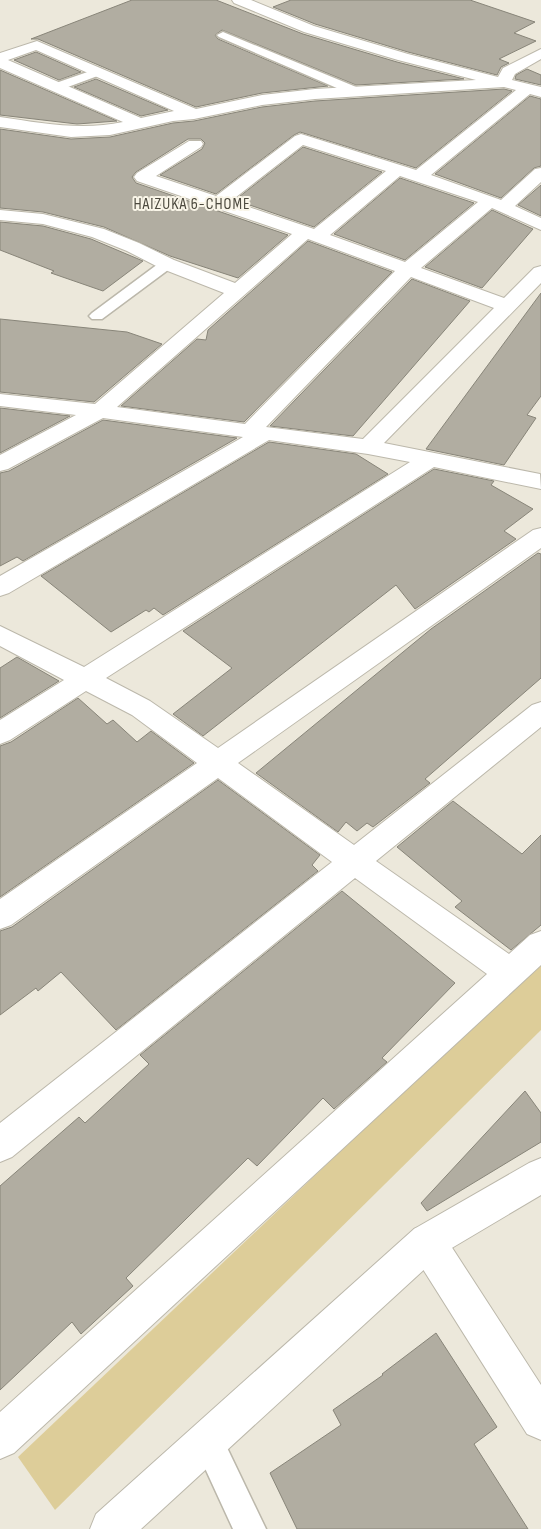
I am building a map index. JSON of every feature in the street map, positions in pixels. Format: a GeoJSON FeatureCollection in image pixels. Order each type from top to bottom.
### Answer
{"type":"FeatureCollection","features":[{"type":"Feature","properties":{"kind":"street"},"geometry":{"type":"LineString","coordinates":[[240,0],[309,28],[403,57],[534,90]]}},
{"type":"Feature","properties":{"kind":"street"},"geometry":{"type":"LineString","coordinates":[[0,58],[37,45],[194,114]]}},
{"type":"Feature","properties":{"kind":"street"},"geometry":{"type":"LineString","coordinates":[[503,83],[508,71],[541,53]]}},
{"type":"Feature","properties":{"kind":"street"},"geometry":{"type":"LineString","coordinates":[[0,62],[141,124]]}},
{"type":"Feature","properties":{"kind":"street"},"geometry":{"type":"LineString","coordinates":[[0,137],[44,137],[71,132],[110,130],[173,116],[194,114],[262,100],[315,94],[503,83]]}},
{"type":"Feature","properties":{"kind":"street"},"geometry":{"type":"LineString","coordinates":[[419,176],[534,90]]}},
{"type":"Feature","properties":{"kind":"street"},"geometry":{"type":"LineString","coordinates":[[0,122],[71,132]]}},
{"type":"Feature","properties":{"kind":"street"},"geometry":{"type":"LineString","coordinates":[[218,203],[301,139],[398,168],[497,204],[541,225]]}},
{"type":"Feature","properties":{"kind":"street"},"geometry":{"type":"LineString","coordinates":[[195,144],[143,177],[311,234],[507,306]]}},
{"type":"Feature","properties":{"kind":"street"},"geometry":{"type":"LineString","coordinates":[[0,464],[100,411],[237,291],[398,168]]}},
{"type":"Feature","properties":{"kind":"street"},"geometry":{"type":"LineString","coordinates":[[0,587],[256,433],[408,269],[541,173]]}},
{"type":"Feature","properties":{"kind":"street"},"geometry":{"type":"LineString","coordinates":[[0,215],[43,219],[98,233],[133,247],[167,264],[237,291]]}},
{"type":"Feature","properties":{"kind":"street"},"geometry":{"type":"LineString","coordinates":[[368,448],[541,272]]}},
{"type":"Feature","properties":{"kind":"street"},"geometry":{"type":"LineString","coordinates":[[0,400],[100,411],[368,448],[431,460],[538,476]]}},
{"type":"Feature","properties":{"kind":"street"},"geometry":{"type":"LineString","coordinates":[[0,733],[431,460]]}},
{"type":"Feature","properties":{"kind":"street"},"geometry":{"type":"LineString","coordinates":[[0,916],[541,536]]}},
{"type":"Feature","properties":{"kind":"street"},"geometry":{"type":"LineString","coordinates":[[0,636],[141,708],[510,973]]}},
{"type":"Feature","properties":{"kind":"street"},"geometry":{"type":"LineString","coordinates":[[0,1145],[541,712]]}},
{"type":"Feature","properties":{"kind":"street"},"geometry":{"type":"LineString","coordinates":[[0,1439],[541,945]]}},
{"type":"Feature","properties":{"kind":"street"},"geometry":{"type":"LineString","coordinates":[[111,1529],[427,1242],[541,1175]]}},
{"type":"Feature","properties":{"kind":"street"},"geometry":{"type":"LineString","coordinates":[[427,1242],[541,1420]]}},
{"type":"Feature","properties":{"kind":"lane"},"geometry":{"type":"LineString","coordinates":[[223,35],[357,92]]}},
{"type":"Feature","properties":{"kind":"lane"},"geometry":{"type":"LineString","coordinates":[[57,87],[99,72]]}},
{"type":"Feature","properties":{"kind":"lane"},"geometry":{"type":"LineString","coordinates":[[97,316],[167,264]]}},
{"type":"Feature","properties":{"kind":"lane"},"geometry":{"type":"LineString","coordinates":[[208,1442],[250,1529]]}},
{"type":"Feature","properties":{"kind":"shaded area"},"geometry":{"type":"Polygon","coordinates":[[[541,961],[541,1030],[55,1510],[18,1457],[541,961]]]}},
{"type":"Feature","properties":{"kind":"building"},"geometry":{"type":"Polygon","coordinates":[[[132,0],[216,0],[303,34],[397,62],[464,79],[356,85],[222,30],[215,35],[218,39],[328,86],[262,93],[196,107],[38,39],[31,39],[132,0]]]}},
{"type":"Feature","properties":{"kind":"building"},"geometry":{"type":"Polygon","coordinates":[[[291,0],[470,0],[535,22],[514,33],[536,41],[499,59],[509,63],[501,67],[497,75],[408,52],[315,24],[273,7],[291,0]]]}},
{"type":"Feature","properties":{"kind":"building"},"geometry":{"type":"Polygon","coordinates":[[[36,52],[81,72],[59,80],[14,60],[36,52]]]}},
{"type":"Feature","properties":{"kind":"building"},"geometry":{"type":"Polygon","coordinates":[[[527,69],[541,75],[541,85],[515,79],[516,75],[527,69]]]}},
{"type":"Feature","properties":{"kind":"building"},"geometry":{"type":"Polygon","coordinates":[[[0,70],[117,121],[77,124],[0,115],[0,70]]]}},
{"type":"Feature","properties":{"kind":"building"},"geometry":{"type":"Polygon","coordinates":[[[96,79],[168,110],[141,116],[74,87],[96,79]]]}},
{"type":"Feature","properties":{"kind":"building"},"geometry":{"type":"Polygon","coordinates":[[[504,89],[512,91],[416,168],[300,132],[216,194],[160,175],[202,149],[205,143],[201,139],[188,139],[136,172],[132,177],[136,183],[288,235],[238,278],[170,256],[104,227],[43,212],[0,208],[0,129],[71,139],[110,137],[173,123],[194,121],[262,107],[315,101],[504,89]]]}},
{"type":"Feature","properties":{"kind":"building"},"geometry":{"type":"Polygon","coordinates":[[[530,96],[541,99],[541,166],[534,168],[501,198],[435,174],[530,96]]]}},
{"type":"Feature","properties":{"kind":"building"},"geometry":{"type":"Polygon","coordinates":[[[303,147],[382,172],[314,227],[235,200],[303,147]]]}},
{"type":"Feature","properties":{"kind":"building"},"geometry":{"type":"Polygon","coordinates":[[[400,178],[474,203],[405,260],[334,234],[400,178]]]}},
{"type":"Feature","properties":{"kind":"building"},"geometry":{"type":"Polygon","coordinates":[[[541,185],[541,216],[518,205],[541,185]]]}},
{"type":"Feature","properties":{"kind":"building"},"geometry":{"type":"Polygon","coordinates":[[[492,210],[533,229],[482,288],[425,267],[492,210]]]}},
{"type":"Feature","properties":{"kind":"building"},"geometry":{"type":"Polygon","coordinates":[[[0,222],[43,226],[91,239],[143,261],[103,291],[51,273],[54,271],[0,250],[0,222]]]}},
{"type":"Feature","properties":{"kind":"building"},"geometry":{"type":"Polygon","coordinates":[[[308,241],[392,272],[244,422],[121,406],[197,339],[206,340],[208,330],[308,241]]]}},
{"type":"Feature","properties":{"kind":"building"},"geometry":{"type":"Polygon","coordinates":[[[412,279],[470,301],[353,436],[270,426],[412,279]]]}},
{"type":"Feature","properties":{"kind":"building"},"geometry":{"type":"Polygon","coordinates":[[[541,293],[541,396],[527,415],[536,418],[504,465],[426,449],[541,293]]]}},
{"type":"Feature","properties":{"kind":"building"},"geometry":{"type":"Polygon","coordinates":[[[0,319],[127,332],[162,344],[94,402],[0,392],[0,319]]]}},
{"type":"Feature","properties":{"kind":"building"},"geometry":{"type":"Polygon","coordinates":[[[0,408],[70,416],[0,453],[0,408]]]}},
{"type":"Feature","properties":{"kind":"building"},"geometry":{"type":"Polygon","coordinates":[[[103,420],[237,438],[23,561],[17,557],[0,566],[0,473],[9,471],[103,420]]]}},
{"type":"Feature","properties":{"kind":"building"},"geometry":{"type":"Polygon","coordinates":[[[269,442],[356,454],[388,474],[163,615],[154,608],[149,612],[146,610],[111,632],[41,576],[269,442]]]}},
{"type":"Feature","properties":{"kind":"building"},"geometry":{"type":"Polygon","coordinates":[[[434,469],[494,481],[491,485],[533,509],[504,531],[516,539],[415,609],[396,585],[203,736],[173,714],[232,668],[183,631],[434,469]]]}},
{"type":"Feature","properties":{"kind":"building"},"geometry":{"type":"Polygon","coordinates":[[[538,553],[541,554],[541,678],[425,779],[430,783],[373,827],[367,823],[357,831],[346,822],[338,832],[256,773],[431,629],[538,553]]]}},
{"type":"Feature","properties":{"kind":"building"},"geometry":{"type":"Polygon","coordinates":[[[17,657],[59,681],[0,718],[0,668],[17,657]]]}},
{"type":"Feature","properties":{"kind":"building"},"geometry":{"type":"Polygon","coordinates":[[[78,698],[107,724],[113,720],[137,742],[151,731],[194,763],[0,897],[0,746],[11,742],[78,698]]]}},
{"type":"Feature","properties":{"kind":"building"},"geometry":{"type":"Polygon","coordinates":[[[218,780],[320,855],[312,865],[318,871],[116,1030],[61,972],[38,991],[36,988],[0,1015],[0,931],[12,927],[218,780]]]}},
{"type":"Feature","properties":{"kind":"building"},"geometry":{"type":"Polygon","coordinates":[[[453,801],[522,854],[541,835],[541,925],[511,950],[455,907],[462,901],[397,847],[453,801]]]}},
{"type":"Feature","properties":{"kind":"building"},"geometry":{"type":"Polygon","coordinates":[[[342,891],[455,983],[382,1058],[387,1062],[334,1109],[323,1098],[257,1166],[248,1158],[126,1278],[133,1286],[81,1334],[72,1322],[0,1390],[0,1186],[79,1117],[85,1123],[149,1064],[140,1055],[342,891]]]}},
{"type":"Feature","properties":{"kind":"building"},"geometry":{"type":"Polygon","coordinates":[[[525,1091],[541,1113],[541,1142],[427,1211],[421,1203],[525,1091]]]}},
{"type":"Feature","properties":{"kind":"building"},"geometry":{"type":"Polygon","coordinates":[[[436,1333],[497,1427],[474,1444],[528,1529],[297,1529],[270,1473],[341,1425],[333,1410],[383,1375],[436,1333]]]}},
{"type":"Feature","properties":{"kind":"district","name":"HAIZUKA 6-CHOME"},"geometry":{"type":"Point","coordinates":[192,203]}}]}
